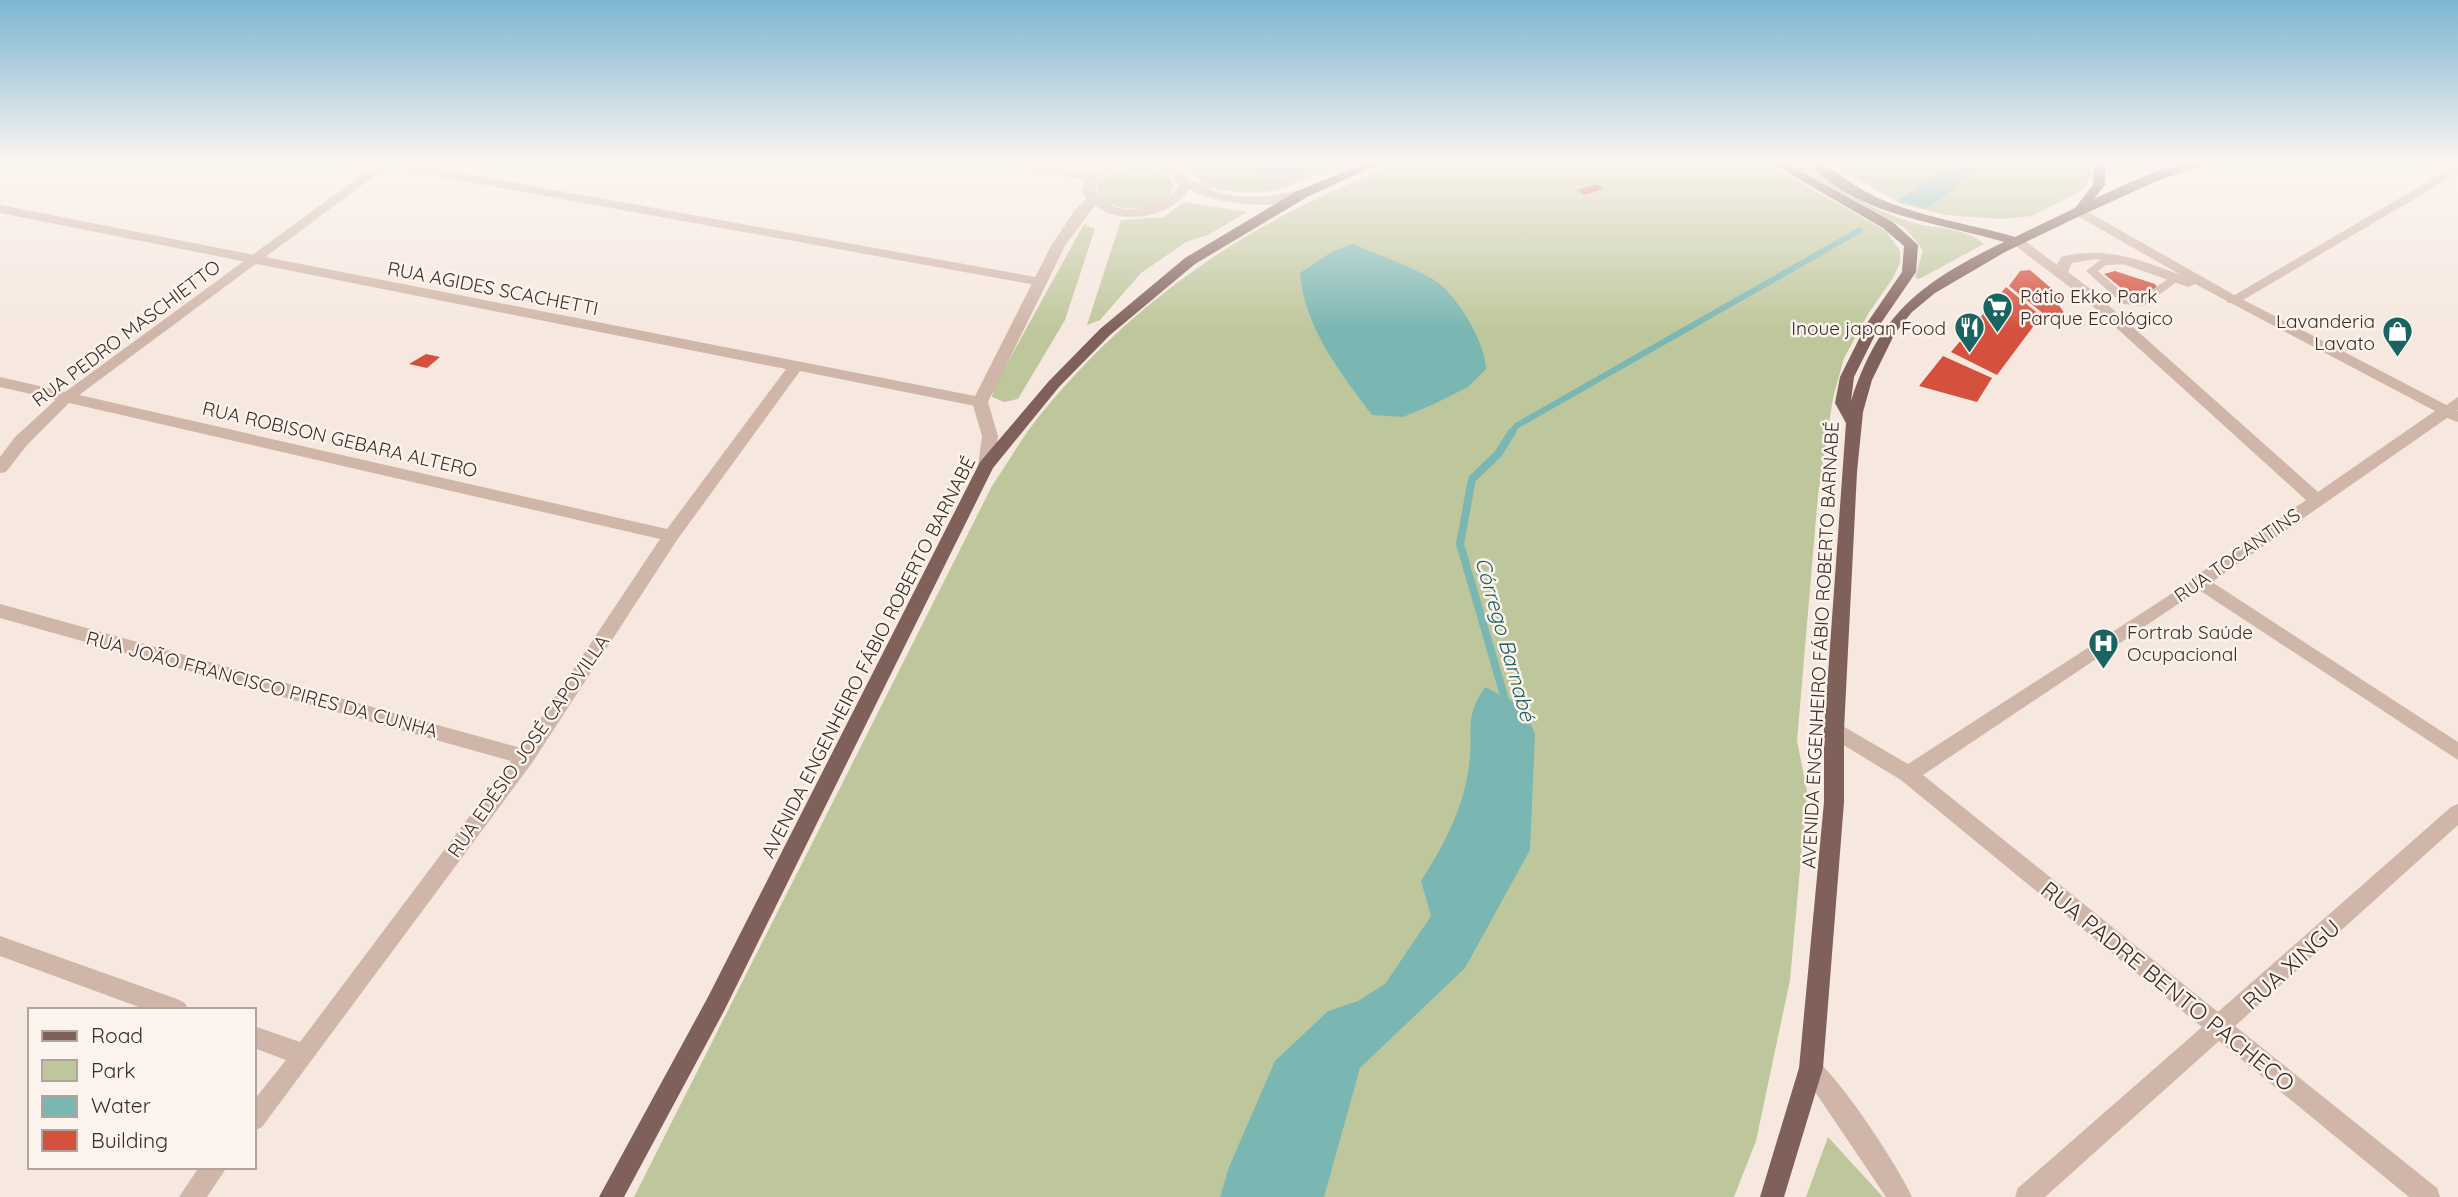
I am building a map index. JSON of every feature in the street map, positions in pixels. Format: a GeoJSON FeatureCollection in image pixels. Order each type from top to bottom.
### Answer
{"type":"FeatureCollection","features":[{"type":"Feature","properties":{"kind":"main road","name":"AVENIDA ENGENHEIRO FÁBIO ROBERTO BARNABÉ"},"geometry":{"type":"LineString","coordinates":[[611,1197],[716,1004],[986,467],[1054,384],[1105,332],[1190,261],[1260,219]]}},
{"type":"Feature","properties":{"kind":"main road"},"geometry":{"type":"LineString","coordinates":[[1854,423],[1843,403],[1847,377],[1874,323],[1909,272],[1911,245],[1877,219]]}},
{"type":"Feature","properties":{"kind":"main road"},"geometry":{"type":"LineString","coordinates":[[1926,219],[2016,241]]}},
{"type":"Feature","properties":{"kind":"main road","name":"AVENIDA ENGENHEIRO FÁBIO ROBERTO BARNABÉ"},"geometry":{"type":"LineString","coordinates":[[1772,1197],[1811,1068],[1834,802],[1834,730],[1854,423],[1865,380],[1888,332],[1907,309],[1930,290],[2016,241],[2062,219]]}},
{"type":"Feature","properties":{"kind":"street","name":"RUA AGIDES SCACHETTI"},"geometry":{"type":"LineString","coordinates":[[49,219],[980,402]]}},
{"type":"Feature","properties":{"kind":"street","name":"RUA PEDRO MASCHIETTO"},"geometry":{"type":"LineString","coordinates":[[0,468],[21,441],[66,398],[310,219]]}},
{"type":"Feature","properties":{"kind":"street"},"geometry":{"type":"LineString","coordinates":[[693,219],[1041,282]]}},
{"type":"Feature","properties":{"kind":"street"},"geometry":{"type":"LineString","coordinates":[[986,467],[990,436],[980,402],[1058,246],[1076,219]]}},
{"type":"Feature","properties":{"kind":"street"},"geometry":{"type":"LineString","coordinates":[[2093,219],[2233,300],[2454,410]]}},
{"type":"Feature","properties":{"kind":"street"},"geometry":{"type":"LineString","coordinates":[[2233,300],[2371,219]]}},
{"type":"Feature","properties":{"kind":"street"},"geometry":{"type":"LineString","coordinates":[[2016,241],[2061,272],[2316,499]]}},
{"type":"Feature","properties":{"kind":"street"},"geometry":{"type":"LineString","coordinates":[[2061,272],[2066,260],[2079,254],[2126,262],[2233,300]]}},
{"type":"Feature","properties":{"kind":"street","name":"RUA EDÉSIO JOSÉ CAPOVILLA"},"geometry":{"type":"LineString","coordinates":[[256,1116],[525,757],[671,536],[795,367]]}},
{"type":"Feature","properties":{"kind":"street","name":"RUA ROBISON GEBARA ALTERO"},"geometry":{"type":"LineString","coordinates":[[0,382],[671,536]]}},
{"type":"Feature","properties":{"kind":"street","name":"RUA TOCANTINS"},"geometry":{"type":"LineString","coordinates":[[1908,774],[2199,582],[2316,499],[2454,410]]}},
{"type":"Feature","properties":{"kind":"street"},"geometry":{"type":"LineString","coordinates":[[2199,582],[2458,752]]}},
{"type":"Feature","properties":{"kind":"street","name":"RUA JOÃO FRANCISCO PIRES DA CUNHA"},"geometry":{"type":"LineString","coordinates":[[0,611],[525,757]]}},
{"type":"Feature","properties":{"kind":"street","name":"RUA PADRE BENTO PACHECO"},"geometry":{"type":"LineString","coordinates":[[1834,730],[1908,774],[2428,1197]]}},
{"type":"Feature","properties":{"kind":"street","name":"RUA XINGU"},"geometry":{"type":"LineString","coordinates":[[2027,1197],[2458,813]]}},
{"type":"Feature","properties":{"kind":"street"},"geometry":{"type":"LineString","coordinates":[[0,946],[171,1008]]}},
{"type":"Feature","properties":{"kind":"street"},"geometry":{"type":"LineString","coordinates":[[256,1038],[304,1055]]}},
{"type":"Feature","properties":{"kind":"street"},"geometry":{"type":"LineString","coordinates":[[1811,1068],[1838,1102],[1900,1197]]}},
{"type":"Feature","properties":{"kind":"street"},"geometry":{"type":"LineString","coordinates":[[191,1197],[213,1169]]}},
{"type":"Feature","properties":{"kind":"lane"},"geometry":{"type":"LineString","coordinates":[[2126,262],[2104,262],[2091,271],[2127,302],[2139,304],[2175,279]]}},
{"type":"Feature","properties":{"kind":"green space"},"geometry":{"type":"Polygon","coordinates":[[[1235,219],[1208,235],[1186,242],[1141,273],[1100,320],[1087,325],[1121,220],[1235,219]]]}},
{"type":"Feature","properties":{"kind":"green space"},"geometry":{"type":"Polygon","coordinates":[[[1278,219],[1865,219],[1886,231],[1900,251],[1900,263],[1893,278],[1868,314],[1844,358],[1833,398],[1818,495],[1797,741],[1807,791],[1790,980],[1756,1141],[1734,1197],[634,1197],[992,486],[1033,423],[1117,333],[1203,264],[1278,219]]]}},
{"type":"Feature","properties":{"kind":"green space"},"geometry":{"type":"Polygon","coordinates":[[[1888,219],[1902,219],[1959,231],[1984,244],[1919,279],[1915,278],[1923,250],[1905,228],[1888,219]]]}},
{"type":"Feature","properties":{"kind":"green space"},"geometry":{"type":"Polygon","coordinates":[[[1084,224],[1095,229],[1065,320],[1018,399],[1004,402],[992,397],[994,387],[1084,224]]]}},
{"type":"Feature","properties":{"kind":"green space"},"geometry":{"type":"Polygon","coordinates":[[[1828,1137],[1883,1197],[1806,1197],[1828,1137]]]}},
{"type":"Feature","properties":{"kind":"water"},"geometry":{"type":"Polygon","coordinates":[[[1353,244],[1434,280],[1448,292],[1471,324],[1485,359],[1486,369],[1468,387],[1403,417],[1372,415],[1326,349],[1309,313],[1300,273],[1333,251],[1353,244]]]}},
{"type":"Feature","properties":{"kind":"water"},"geometry":{"type":"Polygon","coordinates":[[[1485,687],[1524,707],[1535,734],[1530,850],[1465,968],[1360,1068],[1324,1197],[1220,1197],[1229,1167],[1275,1061],[1328,1011],[1358,1001],[1385,984],[1431,916],[1421,881],[1445,840],[1463,796],[1469,765],[1472,717],[1485,687]]]}},
{"type":"Feature","properties":{"kind":"building"},"geometry":{"type":"Polygon","coordinates":[[[2030,270],[2066,301],[2058,304],[2067,317],[2050,319],[2009,286],[2020,271],[2030,270]]]}},
{"type":"Feature","properties":{"kind":"building"},"geometry":{"type":"Polygon","coordinates":[[[2115,271],[2155,284],[2158,289],[2135,299],[2104,274],[2115,271]]]}},
{"type":"Feature","properties":{"kind":"building","name":"Pátio Ekko Park Parque Ecológico"},"geometry":{"type":"Polygon","coordinates":[[[2006,287],[2041,316],[1997,375],[1951,352],[2006,287]]]}},
{"type":"Feature","properties":{"kind":"building"},"geometry":{"type":"Polygon","coordinates":[[[426,354],[440,357],[427,368],[409,364],[426,354]]]}},
{"type":"Feature","properties":{"kind":"building"},"geometry":{"type":"Polygon","coordinates":[[[1943,356],[1992,378],[1977,402],[1919,386],[1943,356]]]}},
{"type":"Feature","properties":{"kind":"waterway","name":"Córrego Barnabé"},"geometry":{"type":"LineString","coordinates":[[1511,434],[1516,426],[1860,230]]}},
{"type":"Feature","properties":{"kind":"waterway","name":"Córrego Barnabé"},"geometry":{"type":"LineString","coordinates":[[1507,706],[1460,544],[1472,479],[1498,454],[1512,432]]}},
{"type":"Feature","properties":{"kind":"place","name":"Pátio Ekko Park Parque Ecológico"},"geometry":{"type":"Point","coordinates":[1997,334]}},
{"type":"Feature","properties":{"kind":"place","name":"Inoue japan Food"},"geometry":{"type":"Point","coordinates":[1969,355]}},
{"type":"Feature","properties":{"kind":"place","name":"Lavanderia Lavato"},"geometry":{"type":"Point","coordinates":[2398,359]}},
{"type":"Feature","properties":{"kind":"place","name":"Fortrab Saúde Ocupacional"},"geometry":{"type":"Point","coordinates":[2104,670]}}]}
